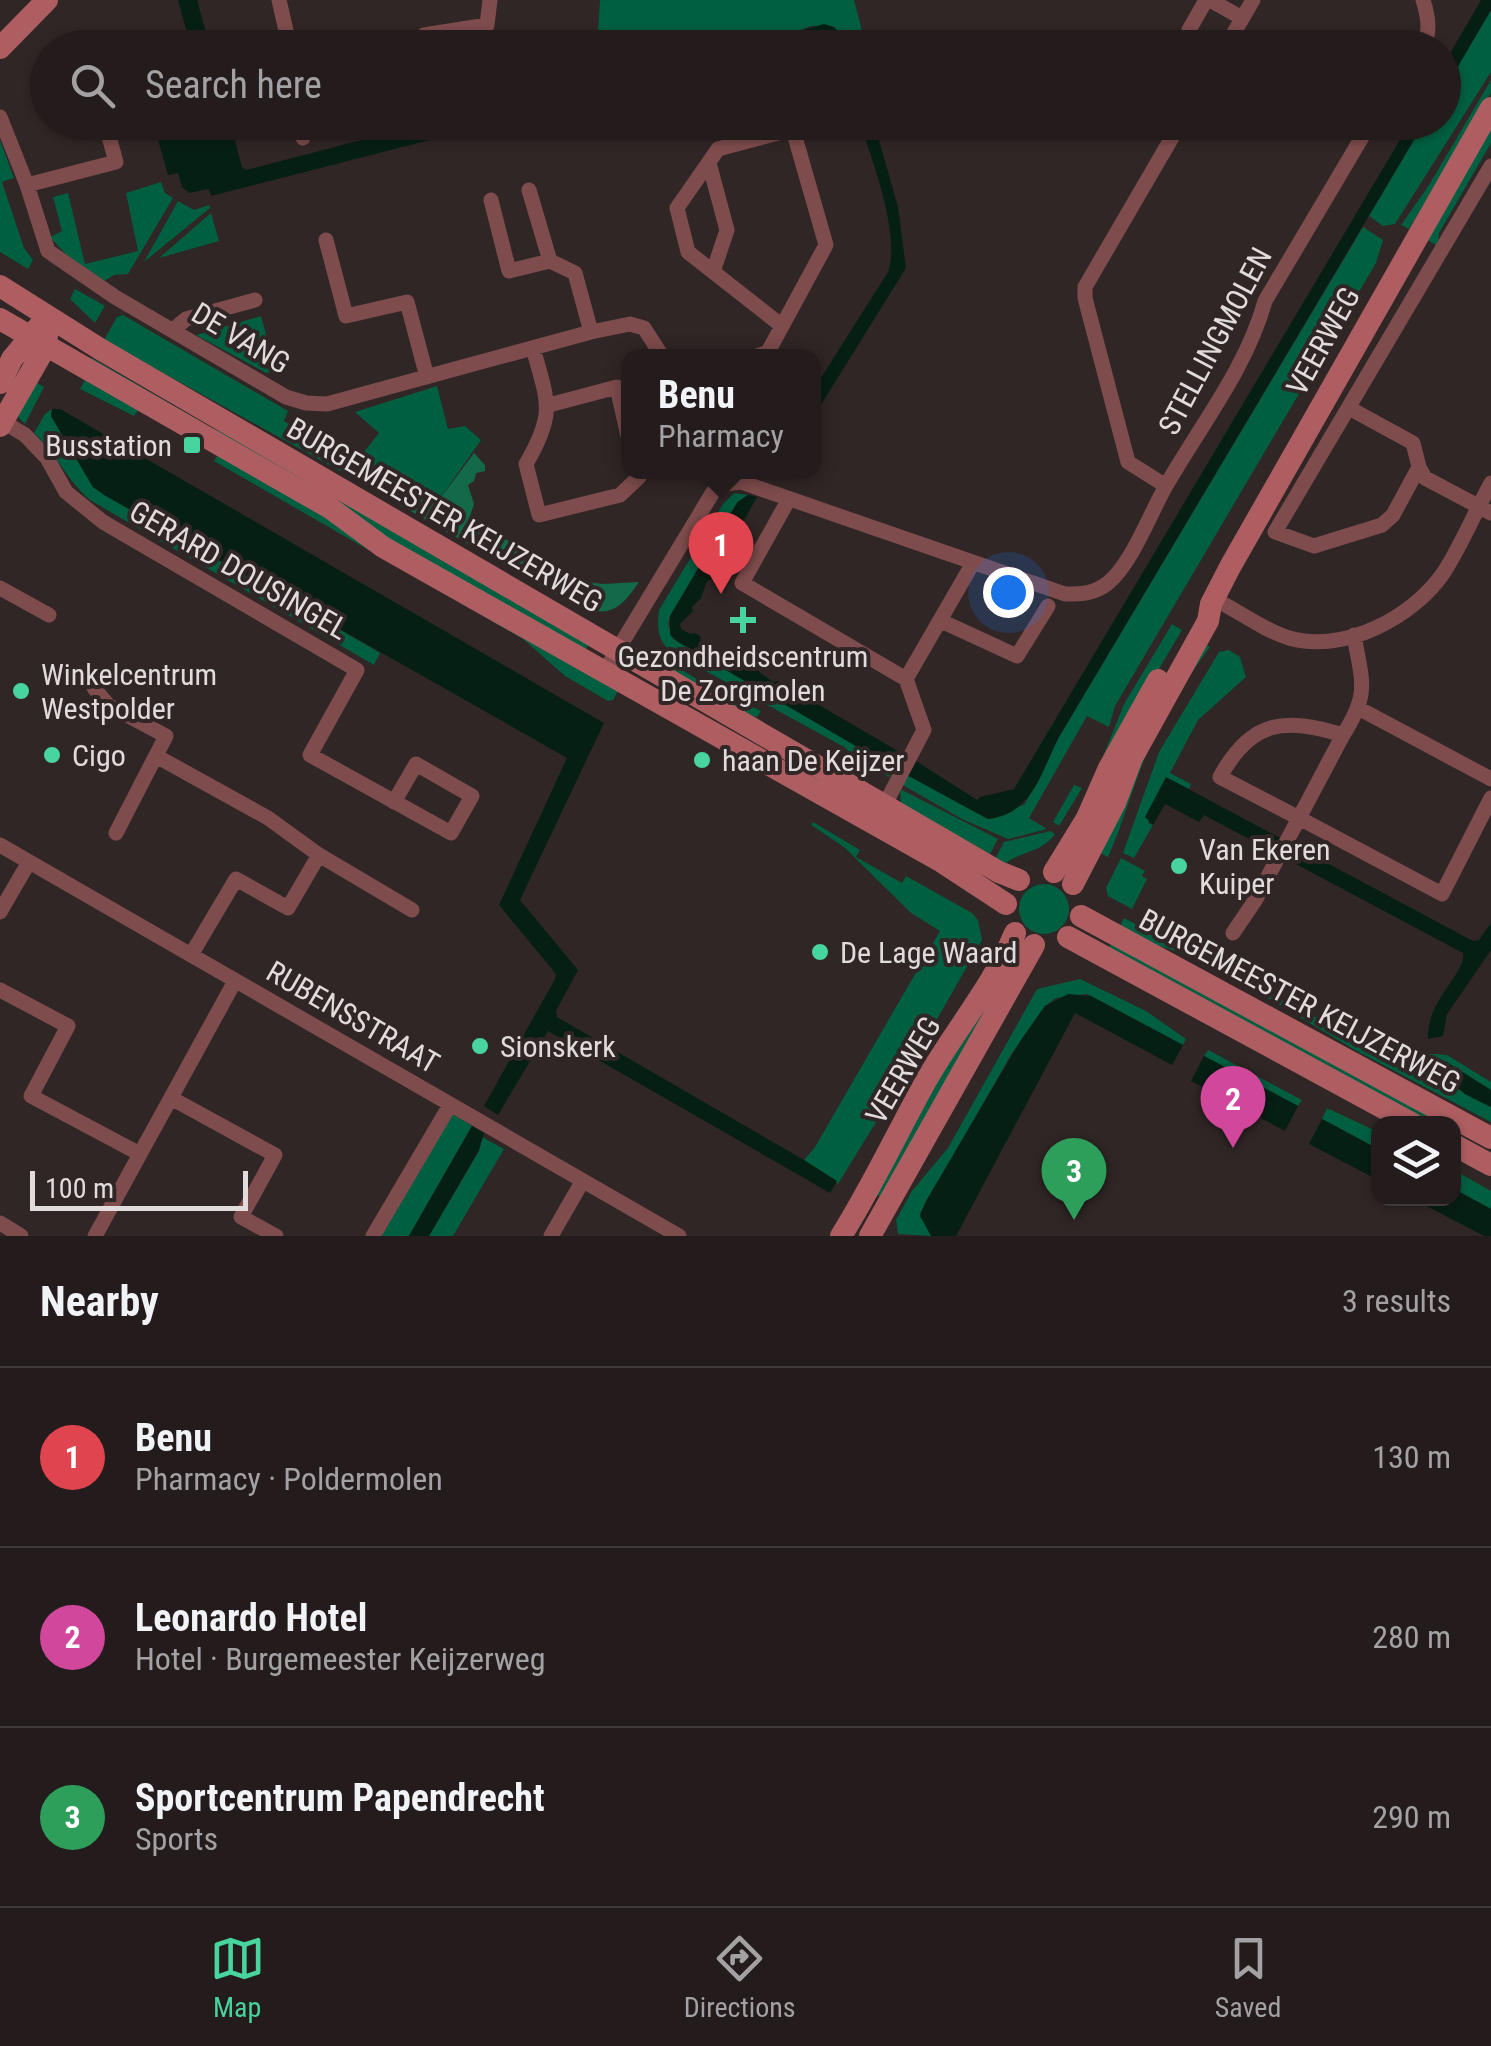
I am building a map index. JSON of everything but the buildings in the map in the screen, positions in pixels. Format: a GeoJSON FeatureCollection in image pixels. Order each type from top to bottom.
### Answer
{"type":"FeatureCollection","features":[{"type":"Feature","properties":{"kind":"main road"},"geometry":{"type":"LineString","coordinates":[[0,48],[42,2]]}},
{"type":"Feature","properties":{"kind":"main road","name":"VEERWEG"},"geometry":{"type":"LineString","coordinates":[[1064,878],[1115,803],[1132,758],[1208,621],[1212,601],[1491,108]]}},
{"type":"Feature","properties":{"kind":"main road","name":"BURGEMEESTER KEIJZERWEG"},"geometry":{"type":"LineString","coordinates":[[0,286],[100,349],[617,649],[879,815],[1006,904]]}},
{"type":"Feature","properties":{"kind":"main road"},"geometry":{"type":"LineString","coordinates":[[1,422],[49,316]]}},
{"type":"Feature","properties":{"kind":"main road","name":"BURGEMEESTER KEIJZERWEG"},"geometry":{"type":"LineString","coordinates":[[0,318],[330,508],[383,547],[603,674],[879,815],[1020,880]]}},
{"type":"Feature","properties":{"kind":"main road"},"geometry":{"type":"LineString","coordinates":[[0,383],[38,342]]}},
{"type":"Feature","properties":{"kind":"main road"},"geometry":{"type":"LineString","coordinates":[[1036,872],[1064,878],[1080,900],[1081,916],[1068,937],[1052,945],[1024,939],[1008,920],[1006,904],[1010,890],[1036,872]]}},
{"type":"Feature","properties":{"kind":"main road","name":"BURGEMEESTER KEIJZERWEG"},"geometry":{"type":"LineString","coordinates":[[1081,916],[1491,1138]]}},
{"type":"Feature","properties":{"kind":"main road","name":"BURGEMEESTER KEIJZERWEG"},"geometry":{"type":"LineString","coordinates":[[1068,937],[1398,1116]]}},
{"type":"Feature","properties":{"kind":"main road","name":"VEERWEG"},"geometry":{"type":"LineString","coordinates":[[865,1231],[928,1078],[1024,939]]}},
{"type":"Feature","properties":{"kind":"main road","name":"BURGEMEESTER KEIJZERWEG"},"geometry":{"type":"LineString","coordinates":[[1461,1149],[1491,1166]]}},
{"type":"Feature","properties":{"kind":"street"},"geometry":{"type":"LineString","coordinates":[[279,0],[286,30]]}},
{"type":"Feature","properties":{"kind":"street"},"geometry":{"type":"LineString","coordinates":[[456,30],[487,25],[490,0]]}},
{"type":"Feature","properties":{"kind":"street"},"geometry":{"type":"LineString","coordinates":[[1189,30],[1208,0],[1242,18]]}},
{"type":"Feature","properties":{"kind":"street"},"geometry":{"type":"LineString","coordinates":[[1235,30],[1253,0]]}},
{"type":"Feature","properties":{"kind":"street"},"geometry":{"type":"LineString","coordinates":[[1423,0],[1428,30]]}},
{"type":"Feature","properties":{"kind":"street","name":"DE VANG"},"geometry":{"type":"LineString","coordinates":[[0,117],[28,185],[48,251],[115,297],[267,388],[306,403],[327,404],[630,324],[644,328],[658,349]]}},
{"type":"Feature","properties":{"kind":"street"},"geometry":{"type":"LineString","coordinates":[[28,185],[116,162],[110,140]]}},
{"type":"Feature","properties":{"kind":"street"},"geometry":{"type":"LineString","coordinates":[[747,140],[718,149],[677,208],[688,252],[782,326]]}},
{"type":"Feature","properties":{"kind":"street"},"geometry":{"type":"LineString","coordinates":[[770,349],[826,245],[796,140]]}},
{"type":"Feature","properties":{"kind":"street","name":"STELLINGMOLEN"},"geometry":{"type":"LineString","coordinates":[[1170,140],[1085,287],[1128,462],[1166,486],[1256,335],[1265,302],[1360,140]]}},
{"type":"Feature","properties":{"kind":"street"},"geometry":{"type":"LineString","coordinates":[[709,163],[727,230],[713,272]]}},
{"type":"Feature","properties":{"kind":"street"},"geometry":{"type":"LineString","coordinates":[[1420,466],[1393,515],[1382,524],[1314,546],[1275,532],[1491,166]]}},
{"type":"Feature","properties":{"kind":"street"},"geometry":{"type":"LineString","coordinates":[[529,190],[550,261]]}},
{"type":"Feature","properties":{"kind":"street"},"geometry":{"type":"LineString","coordinates":[[491,200],[510,271],[550,261],[576,274],[591,332]]}},
{"type":"Feature","properties":{"kind":"street"},"geometry":{"type":"LineString","coordinates":[[326,240],[346,316],[407,302],[427,377]]}},
{"type":"Feature","properties":{"kind":"street"},"geometry":{"type":"LineString","coordinates":[[174,329],[186,318],[255,300]]}},
{"type":"Feature","properties":{"kind":"street"},"geometry":{"type":"LineString","coordinates":[[533,348],[549,405],[545,432],[526,464],[540,515],[620,494],[638,479]]}},
{"type":"Feature","properties":{"kind":"street"},"geometry":{"type":"LineString","coordinates":[[549,405],[616,387],[621,407]]}},
{"type":"Feature","properties":{"kind":"street"},"geometry":{"type":"LineString","coordinates":[[1349,408],[1413,443],[1425,478],[1484,510]]}},
{"type":"Feature","properties":{"kind":"street","name":"GERARD DOUSINGEL"},"geometry":{"type":"LineString","coordinates":[[1,422],[36,447],[47,458],[66,492],[103,522],[357,670],[310,756],[394,802],[451,832],[472,796],[416,764],[394,802]]}},
{"type":"Feature","properties":{"kind":"street"},"geometry":{"type":"LineString","coordinates":[[603,674],[716,479],[741,482],[1065,594],[1091,594],[1120,570],[1166,486]]}},
{"type":"Feature","properties":{"kind":"street"},"geometry":{"type":"LineString","coordinates":[[1212,601],[1290,639],[1321,642],[1354,635],[1391,620],[1421,598],[1443,572],[1484,510],[1491,483]]}},
{"type":"Feature","properties":{"kind":"street"},"geometry":{"type":"LineString","coordinates":[[781,496],[742,582],[906,679],[924,730],[879,815]]}},
{"type":"Feature","properties":{"kind":"street"},"geometry":{"type":"LineString","coordinates":[[906,679],[973,563]]}},
{"type":"Feature","properties":{"kind":"street"},"geometry":{"type":"LineString","coordinates":[[0,588],[49,616]]}},
{"type":"Feature","properties":{"kind":"street"},"geometry":{"type":"LineString","coordinates":[[941,622],[1017,656],[1048,606]]}},
{"type":"Feature","properties":{"kind":"street"},"geometry":{"type":"LineString","coordinates":[[1234,933],[1360,709],[1362,680],[1354,635]]}},
{"type":"Feature","properties":{"kind":"street"},"geometry":{"type":"LineString","coordinates":[[94,688],[108,705],[166,736],[116,833]]}},
{"type":"Feature","properties":{"kind":"street"},"geometry":{"type":"LineString","coordinates":[[1360,709],[1491,779]]}},
{"type":"Feature","properties":{"kind":"street"},"geometry":{"type":"LineString","coordinates":[[1343,735],[1296,724],[1262,730],[1233,753],[1220,777],[1296,826],[1442,894],[1491,798]]}},
{"type":"Feature","properties":{"kind":"street"},"geometry":{"type":"LineString","coordinates":[[156,756],[268,818],[319,856],[412,910]]}},
{"type":"Feature","properties":{"kind":"street","name":"RUBENSSTRAAT"},"geometry":{"type":"LineString","coordinates":[[0,845],[678,1236]]}},
{"type":"Feature","properties":{"kind":"street"},"geometry":{"type":"LineString","coordinates":[[191,955],[236,879],[288,908],[319,856]]}},
{"type":"Feature","properties":{"kind":"street"},"geometry":{"type":"LineString","coordinates":[[0,912],[29,862]]}},
{"type":"Feature","properties":{"kind":"street"},"geometry":{"type":"LineString","coordinates":[[95,1236],[236,981]]}},
{"type":"Feature","properties":{"kind":"street"},"geometry":{"type":"LineString","coordinates":[[0,990],[68,1026],[31,1096],[140,1154]]}},
{"type":"Feature","properties":{"kind":"street"},"geometry":{"type":"LineString","coordinates":[[171,1098],[276,1156],[242,1217],[276,1236]]}},
{"type":"Feature","properties":{"kind":"street"},"geometry":{"type":"LineString","coordinates":[[374,1236],[450,1106]]}},
{"type":"Feature","properties":{"kind":"street"},"geometry":{"type":"LineString","coordinates":[[551,1236],[582,1182]]}},
{"type":"Feature","properties":{"kind":"street"},"geometry":{"type":"LineString","coordinates":[[0,1223],[22,1236]]}},
{"type":"Feature","properties":{"kind":"green space"},"geometry":{"type":"Polygon","coordinates":[[[600,0],[854,0],[862,30],[811,26],[801,30],[598,30],[600,0]]]}},
{"type":"Feature","properties":{"kind":"green space"},"geometry":{"type":"Polygon","coordinates":[[[1491,10],[1491,72],[1461,120],[1461,61],[1491,10]]]}},
{"type":"Feature","properties":{"kind":"green space"},"geometry":{"type":"Polygon","coordinates":[[[1491,80],[1491,93],[1409,229],[1401,225],[1456,140],[1461,140],[1461,131],[1491,80]]]}},
{"type":"Feature","properties":{"kind":"green space"},"geometry":{"type":"Polygon","coordinates":[[[1491,122],[1491,143],[1439,233],[1438,246],[1427,240],[1491,122]]]}},
{"type":"Feature","properties":{"kind":"green space"},"geometry":{"type":"Polygon","coordinates":[[[0,140],[14,178],[2,182],[24,248],[33,260],[28,269],[0,252],[0,140]]]}},
{"type":"Feature","properties":{"kind":"green space"},"geometry":{"type":"Polygon","coordinates":[[[1414,140],[1448,140],[1395,224],[1383,226],[1369,216],[1414,140]]]}},
{"type":"Feature","properties":{"kind":"green space"},"geometry":{"type":"Polygon","coordinates":[[[161,182],[165,193],[173,198],[128,274],[104,281],[74,263],[50,237],[62,231],[53,197],[68,193],[85,264],[138,251],[126,193],[161,182]]]}},
{"type":"Feature","properties":{"kind":"green space"},"geometry":{"type":"Polygon","coordinates":[[[178,201],[194,210],[209,205],[210,208],[144,262],[178,201]]]}},
{"type":"Feature","properties":{"kind":"green space"},"geometry":{"type":"Polygon","coordinates":[[[211,213],[219,241],[159,258],[211,213]]]}},
{"type":"Feature","properties":{"kind":"green space"},"geometry":{"type":"Polygon","coordinates":[[[1363,227],[1383,240],[1376,263],[1115,706],[1109,727],[1087,716],[1029,818],[1047,829],[1008,839],[962,819],[901,784],[907,775],[988,819],[1025,804],[1059,737],[1363,227]]]}},
{"type":"Feature","properties":{"kind":"green space"},"geometry":{"type":"Polygon","coordinates":[[[75,289],[105,306],[95,323],[70,299],[75,289]]]}},
{"type":"Feature","properties":{"kind":"green space"},"geometry":{"type":"Polygon","coordinates":[[[123,315],[288,411],[284,421],[356,462],[379,433],[355,412],[437,386],[448,429],[465,426],[481,440],[437,503],[365,463],[358,481],[104,340],[117,317],[123,315]]]}},
{"type":"Feature","properties":{"kind":"green space"},"geometry":{"type":"Polygon","coordinates":[[[261,316],[276,371],[266,373],[196,335],[261,316]]]}},
{"type":"Feature","properties":{"kind":"green space"},"geometry":{"type":"Polygon","coordinates":[[[92,358],[212,428],[262,449],[591,640],[585,651],[540,631],[89,363],[92,358]]]}},
{"type":"Feature","properties":{"kind":"green space"},"geometry":{"type":"Polygon","coordinates":[[[85,380],[138,410],[134,416],[80,389],[85,380]]]}},
{"type":"Feature","properties":{"kind":"green space"},"geometry":{"type":"Polygon","coordinates":[[[34,381],[44,387],[25,424],[15,414],[34,381]]]}},
{"type":"Feature","properties":{"kind":"green space"},"geometry":{"type":"Polygon","coordinates":[[[52,409],[51,416],[93,487],[380,653],[374,665],[90,500],[34,433],[52,409]]]}},
{"type":"Feature","properties":{"kind":"green space"},"geometry":{"type":"Polygon","coordinates":[[[474,453],[485,465],[485,471],[476,473],[468,485],[474,504],[469,519],[581,581],[639,582],[627,598],[608,611],[580,608],[358,481],[364,462],[437,503],[474,453]]]}},
{"type":"Feature","properties":{"kind":"green space"},"geometry":{"type":"Polygon","coordinates":[[[217,456],[249,467],[619,689],[613,700],[608,701],[565,676],[523,639],[214,461],[217,456]]]}},
{"type":"Feature","properties":{"kind":"green space"},"geometry":{"type":"Polygon","coordinates":[[[734,493],[748,495],[737,502],[670,616],[668,624],[673,639],[895,769],[889,777],[844,747],[671,652],[663,642],[658,628],[659,610],[723,504],[734,493]]]}},
{"type":"Feature","properties":{"kind":"green space"},"geometry":{"type":"Polygon","coordinates":[[[1172,624],[1182,630],[1094,779],[1124,704],[1172,624]]]}},
{"type":"Feature","properties":{"kind":"green space"},"geometry":{"type":"Polygon","coordinates":[[[1201,642],[1210,647],[1152,741],[1108,857],[1096,851],[1201,642]]]}},
{"type":"Feature","properties":{"kind":"green space"},"geometry":{"type":"Polygon","coordinates":[[[1229,650],[1240,657],[1246,677],[1198,720],[1170,773],[1191,784],[1189,789],[1167,778],[1148,823],[1153,825],[1134,858],[1123,853],[1159,752],[1219,652],[1229,650]]]}},
{"type":"Feature","properties":{"kind":"green space"},"geometry":{"type":"Polygon","coordinates":[[[657,655],[710,687],[761,711],[753,716],[652,663],[657,655]]]}},
{"type":"Feature","properties":{"kind":"green space"},"geometry":{"type":"Polygon","coordinates":[[[1074,785],[1082,788],[1059,826],[1053,822],[1074,785]]]}},
{"type":"Feature","properties":{"kind":"green space"},"geometry":{"type":"Polygon","coordinates":[[[900,789],[998,839],[990,854],[901,804],[900,789]]]}},
{"type":"Feature","properties":{"kind":"green space"},"geometry":{"type":"Polygon","coordinates":[[[813,822],[860,850],[856,857],[902,883],[906,876],[972,913],[978,920],[982,940],[838,1184],[804,1160],[940,931],[911,913],[844,847],[811,825],[813,822]]]}},
{"type":"Feature","properties":{"kind":"green space"},"geometry":{"type":"Polygon","coordinates":[[[1050,831],[1055,834],[1043,845],[1001,867],[993,863],[1004,842],[1050,831]]]}},
{"type":"Feature","properties":{"kind":"green space"},"geometry":{"type":"Polygon","coordinates":[[[1121,858],[1145,871],[1142,876],[1147,879],[1132,909],[1108,896],[1106,888],[1121,858]]]}},
{"type":"Feature","properties":{"kind":"green space"},"geometry":{"type":"Polygon","coordinates":[[[1044,884],[1062,891],[1069,909],[1062,927],[1044,934],[1026,927],[1019,909],[1026,891],[1044,884]]]}},
{"type":"Feature","properties":{"kind":"green space"},"geometry":{"type":"Polygon","coordinates":[[[1124,918],[1261,989],[1255,991],[1187,955],[1117,932],[1124,918]]]}},
{"type":"Feature","properties":{"kind":"green space"},"geometry":{"type":"Polygon","coordinates":[[[1114,940],[1430,1112],[1428,1116],[1416,1116],[1107,950],[1114,940]]]}},
{"type":"Feature","properties":{"kind":"green space"},"geometry":{"type":"Polygon","coordinates":[[[1010,976],[883,1201],[876,1193],[929,1084],[1010,976]]]}},
{"type":"Feature","properties":{"kind":"green space"},"geometry":{"type":"Polygon","coordinates":[[[1080,979],[1146,1011],[1186,1039],[1183,1045],[1087,994],[1056,998],[1045,1006],[1012,1053],[920,1213],[931,1236],[898,1234],[896,1220],[912,1191],[948,1148],[1037,989],[1080,979]]]}},
{"type":"Feature","properties":{"kind":"green space"},"geometry":{"type":"Polygon","coordinates":[[[1271,994],[1380,1050],[1447,1055],[1491,1082],[1491,1090],[1440,1062],[1453,1084],[1491,1107],[1491,1122],[1355,1050],[1264,996],[1271,994]]]}},
{"type":"Feature","properties":{"kind":"green space"},"geometry":{"type":"Polygon","coordinates":[[[1208,1050],[1302,1100],[1298,1106],[1204,1056],[1208,1050]]]}},
{"type":"Feature","properties":{"kind":"green space"},"geometry":{"type":"Polygon","coordinates":[[[1327,1108],[1371,1129],[1371,1145],[1322,1119],[1327,1108]]]}},
{"type":"Feature","properties":{"kind":"green space"},"geometry":{"type":"Polygon","coordinates":[[[448,1111],[472,1126],[409,1236],[376,1236],[448,1111]]]}},
{"type":"Feature","properties":{"kind":"green space"},"geometry":{"type":"Polygon","coordinates":[[[482,1137],[504,1149],[453,1236],[429,1236],[479,1151],[482,1137]]]}},
{"type":"Feature","properties":{"kind":"green space"},"geometry":{"type":"Polygon","coordinates":[[[1461,1174],[1491,1191],[1491,1209],[1461,1193],[1461,1174]]]}},
{"type":"Feature","properties":{"kind":"shaded area"},"geometry":{"type":"Polygon","coordinates":[[[178,0],[197,0],[205,30],[186,30],[178,0]]]}},
{"type":"Feature","properties":{"kind":"shaded area"},"geometry":{"type":"Polygon","coordinates":[[[1481,0],[1491,0],[1491,10],[1461,61],[1461,35],[1481,0]]]}},
{"type":"Feature","properties":{"kind":"shaded area"},"geometry":{"type":"Polygon","coordinates":[[[824,24],[837,30],[803,30],[824,24]]]}},
{"type":"Feature","properties":{"kind":"shaded area"},"geometry":{"type":"Polygon","coordinates":[[[158,140],[235,140],[246,170],[362,140],[430,140],[211,196],[209,189],[189,193],[182,187],[178,173],[168,175],[158,140]]]}},
{"type":"Feature","properties":{"kind":"shaded area"},"geometry":{"type":"Polygon","coordinates":[[[865,140],[879,140],[898,207],[906,268],[821,405],[821,378],[888,272],[891,238],[865,140]]]}},
{"type":"Feature","properties":{"kind":"shaded area"},"geometry":{"type":"Polygon","coordinates":[[[1400,140],[1414,140],[1059,737],[1034,789],[1016,809],[988,819],[907,775],[916,761],[977,800],[1014,789],[1400,140]]]}},
{"type":"Feature","properties":{"kind":"shaded area"},"geometry":{"type":"Polygon","coordinates":[[[52,409],[60,409],[604,723],[520,900],[578,970],[556,1011],[557,1017],[837,1181],[830,1193],[548,1031],[498,1115],[484,1106],[555,979],[556,974],[499,905],[567,758],[104,495],[93,487],[51,416],[52,409]]]}},
{"type":"Feature","properties":{"kind":"shaded area"},"geometry":{"type":"Polygon","coordinates":[[[748,495],[757,497],[701,598],[680,624],[681,629],[695,633],[700,640],[729,653],[744,665],[749,664],[773,682],[778,681],[903,754],[895,769],[670,635],[670,616],[738,502],[748,495]]]}},
{"type":"Feature","properties":{"kind":"shaded area"},"geometry":{"type":"Polygon","coordinates":[[[1166,777],[1473,941],[1479,940],[1491,923],[1491,950],[1447,1014],[1443,1036],[1428,1039],[1429,1025],[1463,961],[1463,953],[1204,815],[1199,822],[1165,804],[1153,825],[1145,817],[1166,777]]]}},
{"type":"Feature","properties":{"kind":"shaded area"},"geometry":{"type":"Polygon","coordinates":[[[1068,994],[1091,996],[1183,1045],[1172,1065],[1075,1013],[956,1236],[931,1236],[920,1216],[926,1201],[1021,1040],[1045,1006],[1068,994]]]}},
{"type":"Feature","properties":{"kind":"shaded area"},"geometry":{"type":"Polygon","coordinates":[[[1204,1056],[1298,1106],[1285,1131],[1191,1081],[1204,1056]]]}},
{"type":"Feature","properties":{"kind":"shaded area"},"geometry":{"type":"Polygon","coordinates":[[[1445,1061],[1491,1090],[1491,1107],[1465,1094],[1439,1072],[1438,1065],[1445,1061]]]}},
{"type":"Feature","properties":{"kind":"shaded area"},"geometry":{"type":"Polygon","coordinates":[[[1322,1119],[1371,1145],[1371,1176],[1309,1144],[1322,1119]]]}},
{"type":"Feature","properties":{"kind":"shaded area"},"geometry":{"type":"Polygon","coordinates":[[[472,1126],[484,1133],[479,1150],[429,1236],[409,1236],[472,1126]]]}},
{"type":"Feature","properties":{"kind":"shaded area"},"geometry":{"type":"Polygon","coordinates":[[[1461,1193],[1491,1209],[1491,1236],[1426,1206],[1461,1206],[1461,1193]]]}},
{"type":"Feature","properties":{"kind":"place","name":"Busstation"},"geometry":{"type":"Point","coordinates":[192,445]}},
{"type":"Feature","properties":{"kind":"place","name":"Benu"},"geometry":{"type":"Point","coordinates":[721,594]}},
{"type":"Feature","properties":{"kind":"place","name":"Gezondheidscentrum De Zorgmolen"},"geometry":{"type":"Point","coordinates":[743,620]}},
{"type":"Feature","properties":{"kind":"place","name":"Winkelcentrum Westpolder"},"geometry":{"type":"Point","coordinates":[21,691]}},
{"type":"Feature","properties":{"kind":"place","name":"Cigo"},"geometry":{"type":"Point","coordinates":[52,755]}},
{"type":"Feature","properties":{"kind":"place","name":"haan De Keijzer"},"geometry":{"type":"Point","coordinates":[702,760]}},
{"type":"Feature","properties":{"kind":"place","name":"Van Ekeren Kuiper"},"geometry":{"type":"Point","coordinates":[1179,866]}},
{"type":"Feature","properties":{"kind":"place","name":"De Lage Waard"},"geometry":{"type":"Point","coordinates":[820,952]}},
{"type":"Feature","properties":{"kind":"place","name":"Sionskerk"},"geometry":{"type":"Point","coordinates":[480,1046]}},
{"type":"Feature","properties":{"kind":"place","name":"Leonardo Hotel"},"geometry":{"type":"Point","coordinates":[1233,1148]}},
{"type":"Feature","properties":{"kind":"place","name":"Sportcentrum Papendrecht"},"geometry":{"type":"Point","coordinates":[1074,1220]}}]}
